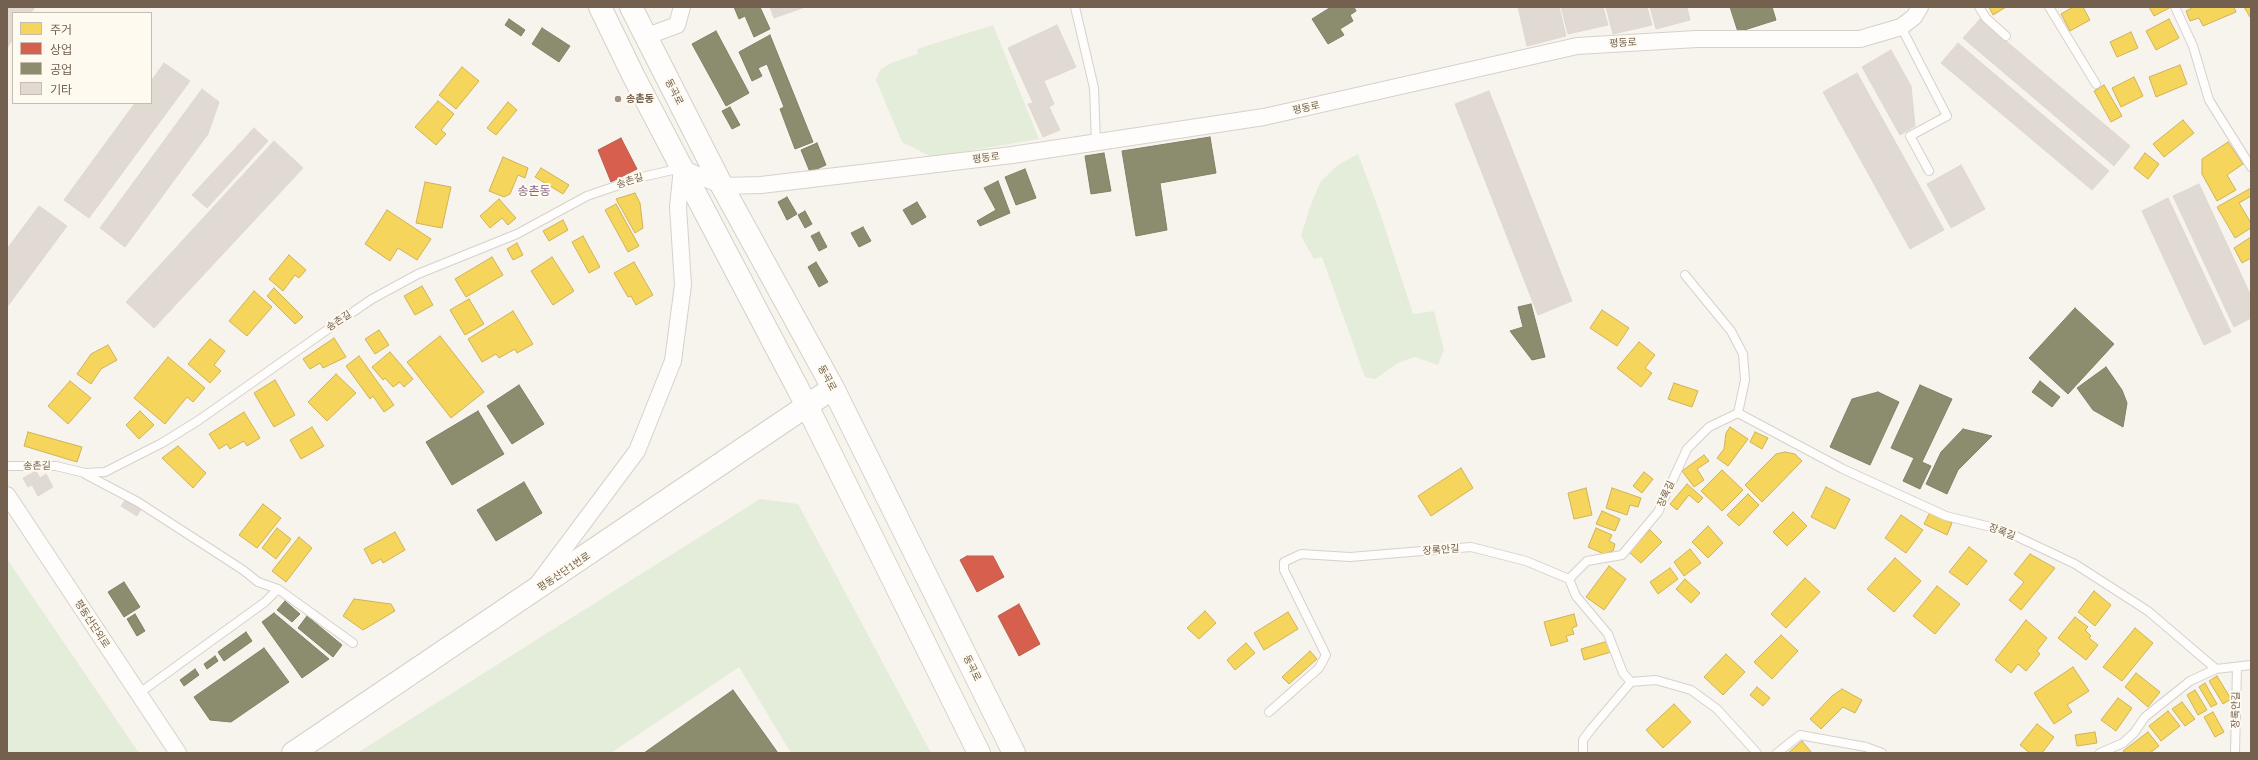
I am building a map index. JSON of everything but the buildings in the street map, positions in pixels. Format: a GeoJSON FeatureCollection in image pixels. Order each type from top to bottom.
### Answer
{"type":"FeatureCollection","features":[{"type":"Feature","properties":{"kind":"main road"},"geometry":{"type":"LineString","coordinates":[[600,7],[634,77],[807,406],[979,753]]}},
{"type":"Feature","properties":{"kind":"main road","name":"동곡로"},"geometry":{"type":"LineString","coordinates":[[631,7],[722,186],[833,388],[1014,753]]}},
{"type":"Feature","properties":{"kind":"main road","name":"평동산단1번로"},"geometry":{"type":"LineString","coordinates":[[293,753],[529,595],[833,388]]}},
{"type":"Feature","properties":{"kind":"street"},"geometry":{"type":"LineString","coordinates":[[645,37],[677,25],[682,7]]}},
{"type":"Feature","properties":{"kind":"street","name":"평동로"},"geometry":{"type":"LineString","coordinates":[[682,168],[722,186],[761,185],[1012,155],[1264,117],[1577,46],[1697,39],[1860,39],[1901,27],[1914,16],[1920,7]]}},
{"type":"Feature","properties":{"kind":"street"},"geometry":{"type":"LineString","coordinates":[[529,595],[637,451],[659,400],[673,361],[683,285],[678,207],[682,168]]}},
{"type":"Feature","properties":{"kind":"street","name":"평동산단외로"},"geometry":{"type":"LineString","coordinates":[[7,495],[178,753]]}},
{"type":"Feature","properties":{"kind":"lane"},"geometry":{"type":"LineString","coordinates":[[1075,7],[1094,88],[1096,143]]}},
{"type":"Feature","properties":{"kind":"lane"},"geometry":{"type":"LineString","coordinates":[[1979,7],[1986,18],[2006,36]]}},
{"type":"Feature","properties":{"kind":"lane"},"geometry":{"type":"LineString","coordinates":[[2049,7],[2096,84]]}},
{"type":"Feature","properties":{"kind":"lane"},"geometry":{"type":"LineString","coordinates":[[2176,7],[2193,46],[2209,100],[2251,167]]}},
{"type":"Feature","properties":{"kind":"lane"},"geometry":{"type":"LineString","coordinates":[[1901,27],[1947,116],[1910,136],[1929,171]]}},
{"type":"Feature","properties":{"kind":"lane","name":"송촌길"},"geometry":{"type":"LineString","coordinates":[[7,466],[56,466],[85,473],[105,472],[162,443],[200,420],[360,308],[418,274],[517,234],[587,196],[642,177],[682,168]]}},
{"type":"Feature","properties":{"kind":"lane"},"geometry":{"type":"LineString","coordinates":[[1685,275],[1731,331],[1743,354],[1745,380],[1738,413]]}},
{"type":"Feature","properties":{"kind":"lane","name":"장록길"},"geometry":{"type":"LineString","coordinates":[[1569,579],[1587,561],[1622,555],[1658,512],[1688,449],[1709,427],[1738,413],[1843,469],[1946,516],[2003,530],[2075,564],[2148,611],[2210,666],[2216,669]]}},
{"type":"Feature","properties":{"kind":"lane"},"geometry":{"type":"LineString","coordinates":[[85,473],[138,502],[243,570],[258,582],[278,589],[353,643]]}},
{"type":"Feature","properties":{"kind":"lane","name":"장록안길"},"geometry":{"type":"LineString","coordinates":[[1269,712],[1319,668],[1326,655],[1284,570],[1284,562],[1301,554],[1350,557],[1471,547],[1526,560],[1569,579]]}},
{"type":"Feature","properties":{"kind":"lane"},"geometry":{"type":"LineString","coordinates":[[1569,579],[1576,596],[1608,634],[1623,672],[1631,682]]}},
{"type":"Feature","properties":{"kind":"lane"},"geometry":{"type":"LineString","coordinates":[[138,694],[265,602],[278,589]]}},
{"type":"Feature","properties":{"kind":"lane"},"geometry":{"type":"LineString","coordinates":[[2100,753],[2123,742],[2134,733],[2145,717],[2190,681],[2216,669],[2251,666]]}},
{"type":"Feature","properties":{"kind":"lane","name":"장록안길"},"geometry":{"type":"LineString","coordinates":[[2235,753],[2237,668]]}},
{"type":"Feature","properties":{"kind":"lane"},"geometry":{"type":"LineString","coordinates":[[1583,753],[1584,740],[1592,728],[1631,682],[1656,680],[1691,690],[1717,709],[1757,753]]}},
{"type":"Feature","properties":{"kind":"lane"},"geometry":{"type":"LineString","coordinates":[[1776,753],[1800,734],[1866,747],[1882,753]]}},
{"type":"Feature","properties":{"kind":"green space"},"geometry":{"type":"Polygon","coordinates":[[[993,25],[1039,139],[932,157],[902,142],[876,80],[880,70],[893,62],[918,54],[917,49],[993,25]]]}},
{"type":"Feature","properties":{"kind":"green space"},"geometry":{"type":"Polygon","coordinates":[[[1358,154],[1380,213],[1413,314],[1434,311],[1444,350],[1438,365],[1415,357],[1398,363],[1375,379],[1365,377],[1322,257],[1314,259],[1301,236],[1311,204],[1321,181],[1338,165],[1358,154]]]}},
{"type":"Feature","properties":{"kind":"green space"},"geometry":{"type":"Polygon","coordinates":[[[760,499],[798,504],[931,753],[791,753],[739,667],[611,753],[357,753],[760,499]]]}},
{"type":"Feature","properties":{"kind":"green space"},"geometry":{"type":"Polygon","coordinates":[[[7,559],[139,753],[7,753],[7,559]]]}},
{"type":"Feature","properties":{"kind":"place","name":"송촌동"},"geometry":{"type":"Point","coordinates":[618,99]}},
{"type":"Feature","properties":{"kind":"district","name":"송촌동"},"geometry":{"type":"Point","coordinates":[534,191]}}]}
